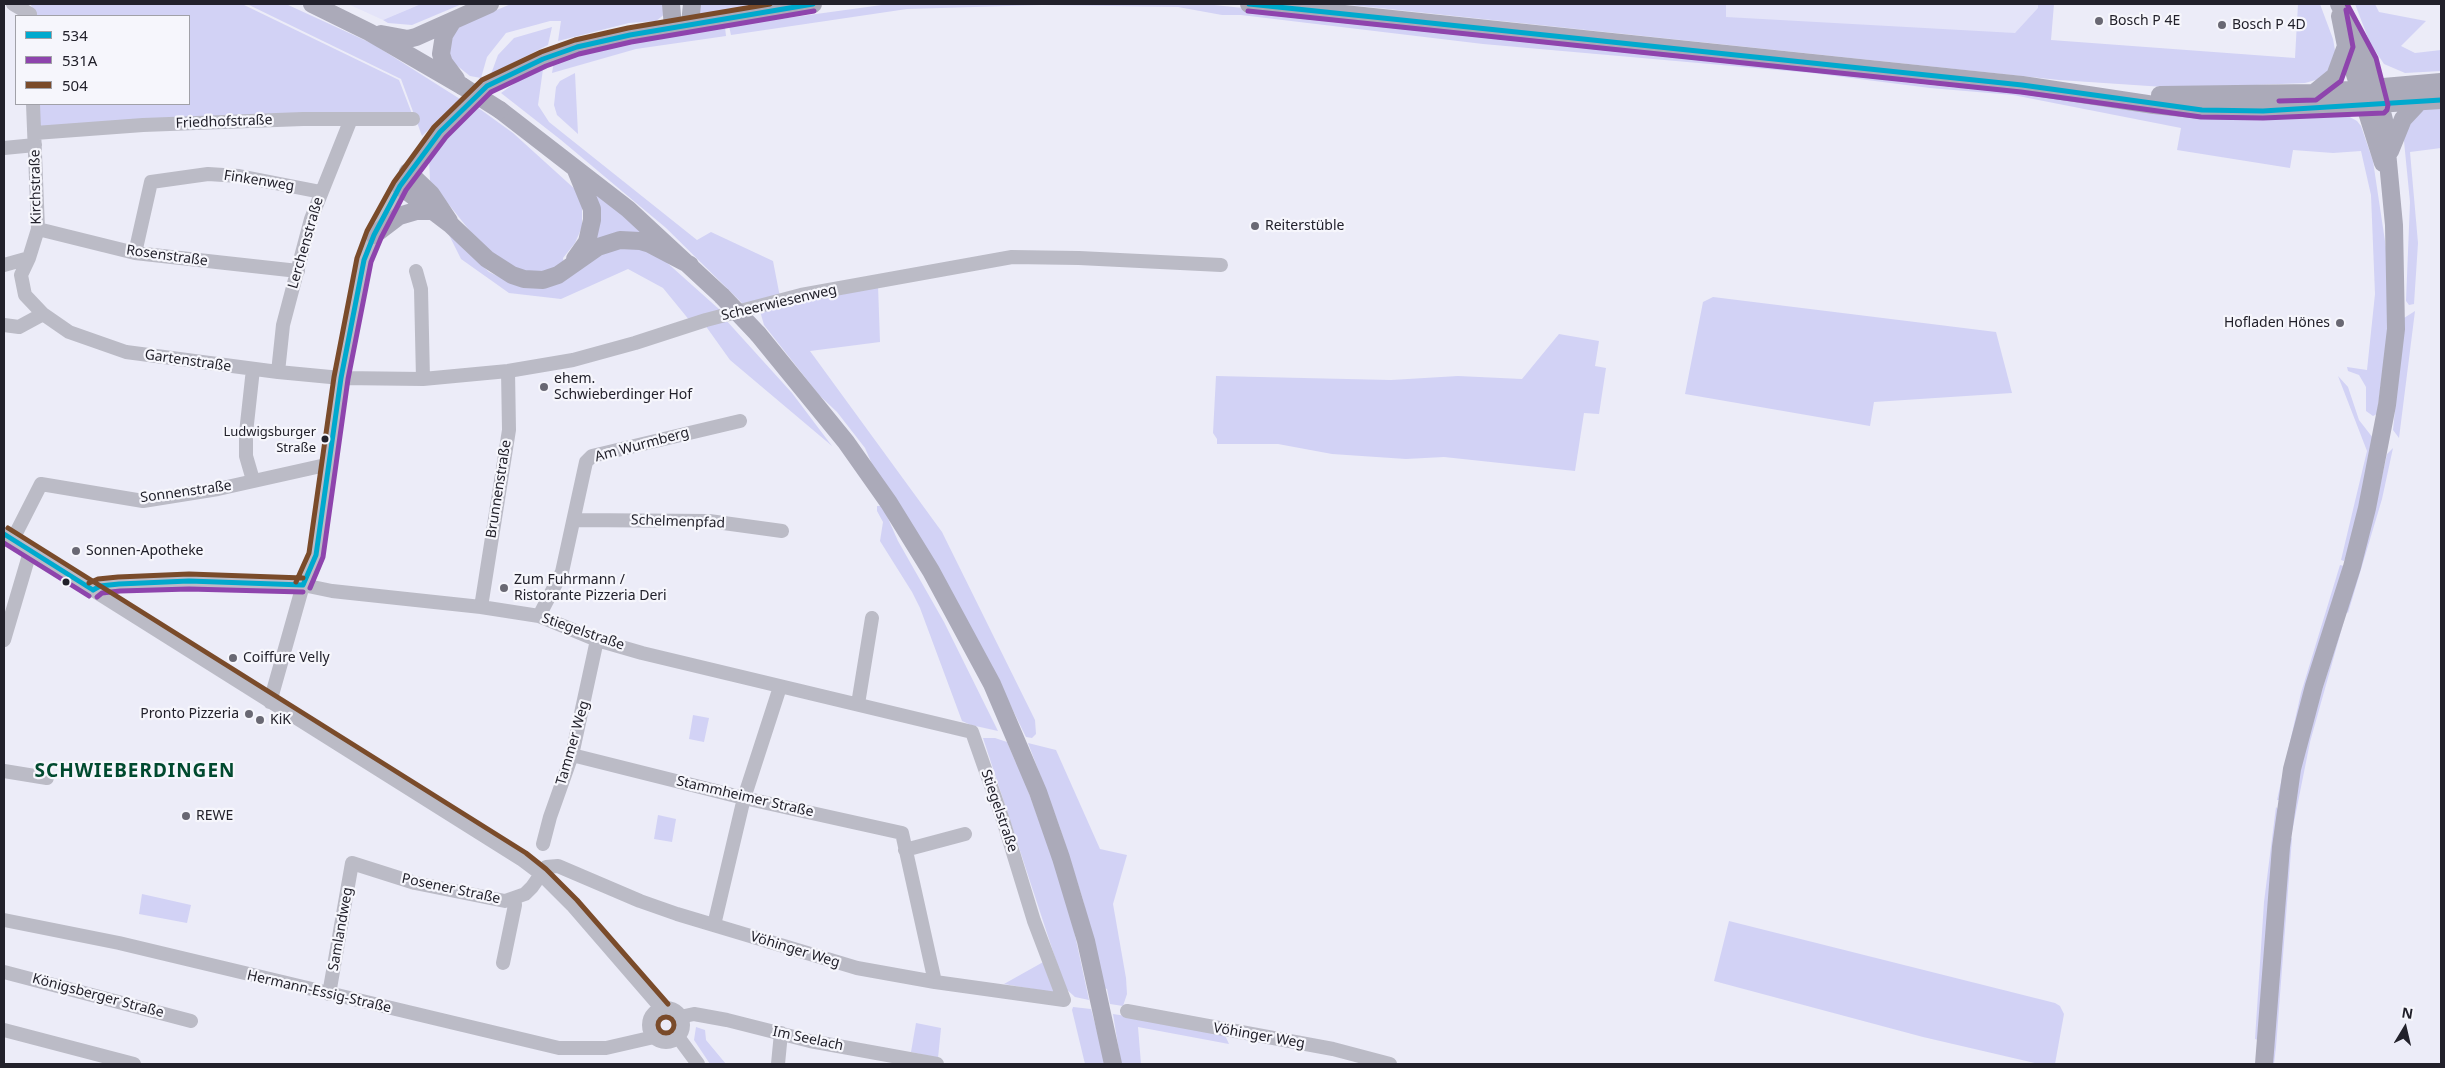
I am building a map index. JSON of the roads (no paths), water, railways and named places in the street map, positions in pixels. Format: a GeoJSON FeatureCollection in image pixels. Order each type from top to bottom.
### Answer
{"type":"FeatureCollection","features":[{"type":"Feature","properties":{"kind":"main road"},"geometry":{"type":"LineString","coordinates":[[312,4],[369,32],[500,110],[628,209],[690,265],[758,334],[846,442],[889,503],[931,571],[992,684],[1009,720],[1049,822],[1066,875],[1097,987],[1113,1064]]}},
{"type":"Feature","properties":{"kind":"main road"},"geometry":{"type":"LineString","coordinates":[[369,32],[408,38],[452,22],[490,4]]}},
{"type":"Feature","properties":{"kind":"main road"},"geometry":{"type":"LineString","coordinates":[[671,4],[681,26]]}},
{"type":"Feature","properties":{"kind":"main road"},"geometry":{"type":"LineString","coordinates":[[681,26],[692,4]]}},
{"type":"Feature","properties":{"kind":"main road"},"geometry":{"type":"LineString","coordinates":[[768,4],[792,6],[813,4]]}},
{"type":"Feature","properties":{"kind":"main road"},"geometry":{"type":"LineString","coordinates":[[1249,4],[2069,91],[2154,105],[2202,110],[2263,112],[2371,98],[2418,85],[2441,82]]}},
{"type":"Feature","properties":{"kind":"main road"},"geometry":{"type":"LineString","coordinates":[[2338,4],[2346,46],[2371,98],[2389,154]]}},
{"type":"Feature","properties":{"kind":"main road"},"geometry":{"type":"LineString","coordinates":[[2338,4],[2370,61],[2389,75],[2418,85]]}},
{"type":"Feature","properties":{"kind":"main road"},"geometry":{"type":"LineString","coordinates":[[404,179],[446,126],[487,86],[543,59],[577,47],[681,26],[773,12],[792,6]]}},
{"type":"Feature","properties":{"kind":"main road"},"geometry":{"type":"LineString","coordinates":[[452,22],[444,35],[441,54],[444,63],[462,86]]}},
{"type":"Feature","properties":{"kind":"main road"},"geometry":{"type":"LineString","coordinates":[[2314,93],[2335,76],[2346,46]]}},
{"type":"Feature","properties":{"kind":"main road"},"geometry":{"type":"LineString","coordinates":[[2370,61],[2371,98],[2376,147],[2388,172]]}},
{"type":"Feature","properties":{"kind":"main road"},"geometry":{"type":"LineString","coordinates":[[2069,91],[2185,96],[2314,93],[2418,103],[2441,100]]}},
{"type":"Feature","properties":{"kind":"main road"},"geometry":{"type":"LineString","coordinates":[[2264,1064],[2281,847],[2292,769],[2314,686],[2359,539],[2375,472],[2387,405],[2397,313],[2394,225],[2388,172],[2389,154],[2403,119],[2418,103]]}},
{"type":"Feature","properties":{"kind":"main road"},"geometry":{"type":"LineString","coordinates":[[568,269],[587,242],[592,220],[592,209],[586,190],[575,167]]}},
{"type":"Feature","properties":{"kind":"main road"},"geometry":{"type":"LineString","coordinates":[[404,179],[431,211],[450,224],[487,259],[512,275],[524,279],[543,280],[568,269],[603,245],[630,240],[650,244],[690,265]]}},
{"type":"Feature","properties":{"kind":"main road"},"geometry":{"type":"LineString","coordinates":[[404,179],[432,194],[442,207],[450,224]]}},
{"type":"Feature","properties":{"kind":"main road"},"geometry":{"type":"LineString","coordinates":[[374,235],[399,216],[416,211],[431,211]]}},
{"type":"Feature","properties":{"kind":"street"},"geometry":{"type":"LineString","coordinates":[[13,4],[31,11]]}},
{"type":"Feature","properties":{"kind":"street","name":"Kirchstraße"},"geometry":{"type":"LineString","coordinates":[[29,258],[38,229],[33,105]]}},
{"type":"Feature","properties":{"kind":"street","name":"Lerchenstraße"},"geometry":{"type":"LineString","coordinates":[[278,372],[283,325],[311,219],[351,119]]}},
{"type":"Feature","properties":{"kind":"street","name":"Friedhofstraße"},"geometry":{"type":"LineString","coordinates":[[4,148],[35,139],[143,125],[413,119]]}},
{"type":"Feature","properties":{"kind":"street","name":"Finkenweg"},"geometry":{"type":"LineString","coordinates":[[135,253],[151,182],[208,174],[239,176],[321,192]]}},
{"type":"Feature","properties":{"kind":"street"},"geometry":{"type":"LineString","coordinates":[[270,702],[304,585],[316,555],[341,378],[357,288],[364,260],[374,235],[404,179]]}},
{"type":"Feature","properties":{"kind":"street","name":"Rosenstraße"},"geometry":{"type":"LineString","coordinates":[[38,229],[135,253],[298,271]]}},
{"type":"Feature","properties":{"kind":"street","name":"Scheerwiesenweg"},"geometry":{"type":"LineString","coordinates":[[341,378],[424,379],[508,371],[573,360],[635,343],[706,320],[801,295],[1012,257],[1079,258],[1221,265]]}},
{"type":"Feature","properties":{"kind":"street"},"geometry":{"type":"LineString","coordinates":[[4,265],[29,258]]}},
{"type":"Feature","properties":{"kind":"street","name":"Gartenstraße"},"geometry":{"type":"LineString","coordinates":[[29,258],[21,276],[25,295],[43,314],[69,332],[126,352],[253,369],[341,378]]}},
{"type":"Feature","properties":{"kind":"street"},"geometry":{"type":"LineString","coordinates":[[416,271],[421,290],[424,379]]}},
{"type":"Feature","properties":{"kind":"street"},"geometry":{"type":"LineString","coordinates":[[4,325],[19,327],[43,314]]}},
{"type":"Feature","properties":{"kind":"street"},"geometry":{"type":"LineString","coordinates":[[253,369],[246,433],[246,456],[253,480]]}},
{"type":"Feature","properties":{"kind":"street","name":"Brunnenstraße"},"geometry":{"type":"LineString","coordinates":[[481,607],[509,430],[508,371]]}},
{"type":"Feature","properties":{"kind":"street","name":"Am Wurmberg"},"geometry":{"type":"LineString","coordinates":[[539,616],[562,572],[575,520],[586,462],[592,456],[740,421]]}},
{"type":"Feature","properties":{"kind":"street","name":"Sonnenstraße"},"geometry":{"type":"LineString","coordinates":[[8,538],[41,484],[143,501],[218,489],[330,464]]}},
{"type":"Feature","properties":{"kind":"street","name":"Schelmenpfad"},"geometry":{"type":"LineString","coordinates":[[575,520],[709,521],[782,531]]}},
{"type":"Feature","properties":{"kind":"street"},"geometry":{"type":"LineString","coordinates":[[8,538],[494,840],[541,874],[604,940],[643,988],[658,1011]]}},
{"type":"Feature","properties":{"kind":"street"},"geometry":{"type":"LineString","coordinates":[[4,640],[30,552]]}},
{"type":"Feature","properties":{"kind":"street"},"geometry":{"type":"LineString","coordinates":[[93,590],[100,586],[119,584],[189,581],[209,584],[304,585]]}},
{"type":"Feature","properties":{"kind":"street","name":"Stiegelstraße"},"geometry":{"type":"LineString","coordinates":[[304,585],[332,591],[481,607],[539,616],[598,640],[780,687],[972,732],[1003,820],[1034,921],[1064,1000]]}},
{"type":"Feature","properties":{"kind":"street"},"geometry":{"type":"LineString","coordinates":[[858,704],[872,618]]}},
{"type":"Feature","properties":{"kind":"street","name":"Tammer Weg"},"geometry":{"type":"LineString","coordinates":[[543,844],[550,817],[572,756],[598,640]]}},
{"type":"Feature","properties":{"kind":"street"},"geometry":{"type":"LineString","coordinates":[[714,925],[744,798],[780,687]]}},
{"type":"Feature","properties":{"kind":"street","name":"Stammheimer Straße"},"geometry":{"type":"LineString","coordinates":[[572,756],[744,798],[902,832],[935,982]]}},
{"type":"Feature","properties":{"kind":"street"},"geometry":{"type":"LineString","coordinates":[[4,771],[47,778]]}},
{"type":"Feature","properties":{"kind":"street"},"geometry":{"type":"LineString","coordinates":[[906,850],[965,834]]}},
{"type":"Feature","properties":{"kind":"street","name":"Posener Straße"},"geometry":{"type":"LineString","coordinates":[[352,863],[416,883],[506,901],[514,899],[532,887],[541,874]]}},
{"type":"Feature","properties":{"kind":"street","name":"Samlandweg"},"geometry":{"type":"LineString","coordinates":[[329,994],[352,863]]}},
{"type":"Feature","properties":{"kind":"street","name":"Vöhinger Weg"},"geometry":{"type":"LineString","coordinates":[[541,874],[546,866],[564,868],[640,901],[858,968],[935,982],[1064,1000]]}},
{"type":"Feature","properties":{"kind":"street"},"geometry":{"type":"LineString","coordinates":[[503,963],[515,905],[514,899]]}},
{"type":"Feature","properties":{"kind":"street","name":"Hermann-Essig-Straße"},"geometry":{"type":"LineString","coordinates":[[4,920],[119,943],[559,1048],[606,1048],[635,1041],[652,1033]]}},
{"type":"Feature","properties":{"kind":"street","name":"Königsberger Straße"},"geometry":{"type":"LineString","coordinates":[[4,972],[191,1021]]}},
{"type":"Feature","properties":{"kind":"street"},"geometry":{"type":"LineString","coordinates":[[658,1011],[674,1011],[680,1017],[682,1030],[674,1039],[662,1041],[652,1033],[650,1021],[658,1011]]}},
{"type":"Feature","properties":{"kind":"street","name":"Vöhinger Weg"},"geometry":{"type":"LineString","coordinates":[[1127,1011],[1333,1049],[1390,1064]]}},
{"type":"Feature","properties":{"kind":"street","name":"Im Seelach"},"geometry":{"type":"LineString","coordinates":[[680,1017],[694,1014],[702,1015],[937,1064]]}},
{"type":"Feature","properties":{"kind":"street"},"geometry":{"type":"LineString","coordinates":[[4,1030],[134,1064]]}},
{"type":"Feature","properties":{"kind":"street"},"geometry":{"type":"LineString","coordinates":[[778,1064],[782,1033]]}},
{"type":"Feature","properties":{"kind":"street"},"geometry":{"type":"LineString","coordinates":[[674,1039],[687,1064]]}},
{"type":"Feature","properties":{"kind":"street"},"geometry":{"type":"LineString","coordinates":[[674,1039],[698,1064]]}},
{"type":"Feature","properties":{"kind":"place","name":"Bosch P 4E"},"geometry":{"type":"Point","coordinates":[2099,21]}},
{"type":"Feature","properties":{"kind":"place","name":"Bosch P 4D"},"geometry":{"type":"Point","coordinates":[2222,25]}},
{"type":"Feature","properties":{"kind":"place","name":"Reiterstüble"},"geometry":{"type":"Point","coordinates":[1255,226]}},
{"type":"Feature","properties":{"kind":"place","name":"Hofladen Hönes"},"geometry":{"type":"Point","coordinates":[2340,323]}},
{"type":"Feature","properties":{"kind":"place","name":"ehem. Schwieberdinger Hof"},"geometry":{"type":"Point","coordinates":[544,387]}},
{"type":"Feature","properties":{"kind":"place","name":"Ludwigsburger Straße"},"geometry":{"type":"Point","coordinates":[325,439]}},
{"type":"Feature","properties":{"kind":"place","name":"Sonnen-Apotheke"},"geometry":{"type":"Point","coordinates":[76,551]}},
{"type":"Feature","properties":{"kind":"place","name":"Zum Fuhrmann / Ristorante Pizzeria Deri"},"geometry":{"type":"Point","coordinates":[504,588]}},
{"type":"Feature","properties":{"kind":"place","name":"Coiffure Velly"},"geometry":{"type":"Point","coordinates":[233,658]}},
{"type":"Feature","properties":{"kind":"place","name":"Pronto Pizzeria"},"geometry":{"type":"Point","coordinates":[249,714]}},
{"type":"Feature","properties":{"kind":"place","name":"KiK"},"geometry":{"type":"Point","coordinates":[260,720]}},
{"type":"Feature","properties":{"kind":"place","name":"REWE"},"geometry":{"type":"Point","coordinates":[186,816]}},
{"type":"Feature","properties":{"kind":"district","name":"SCHWIEBERDINGEN"},"geometry":{"type":"Point","coordinates":[135,772]}}]}
